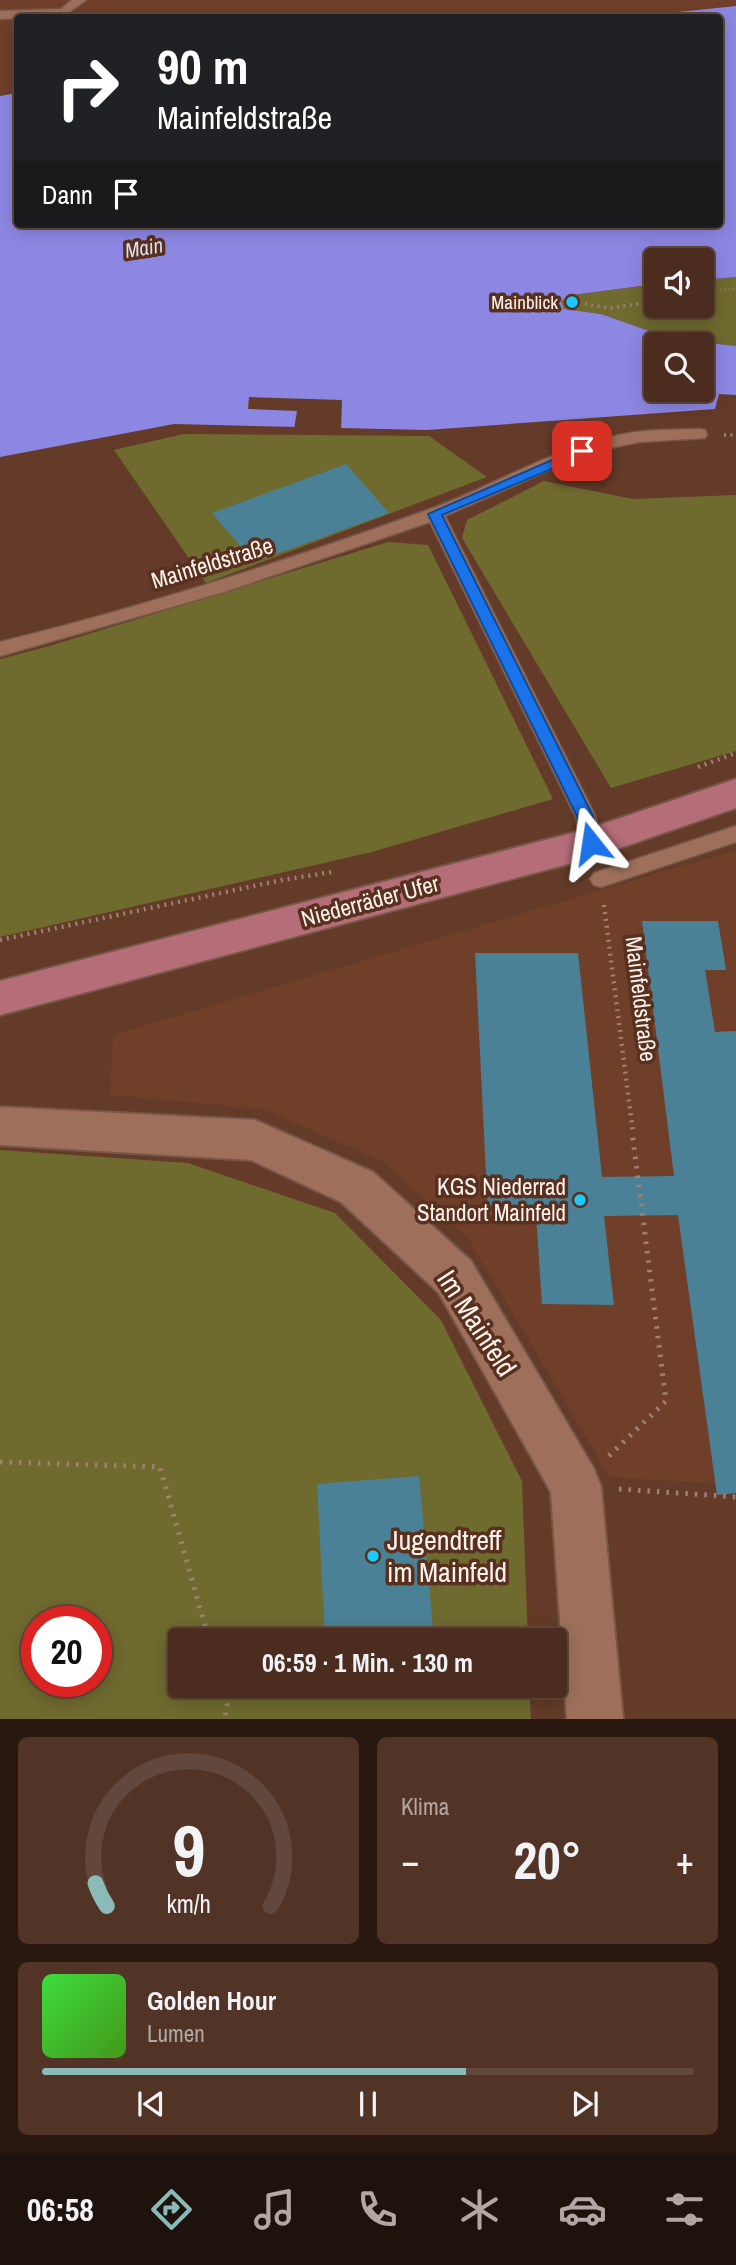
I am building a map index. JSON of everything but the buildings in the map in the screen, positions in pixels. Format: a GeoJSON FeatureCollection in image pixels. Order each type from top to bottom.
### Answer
{"type":"FeatureCollection","features":[{"type":"Feature","properties":{"kind":"main road","name":"Niederräder Ufer"},"geometry":{"type":"LineString","coordinates":[[0,999],[596,861],[736,793]]}},
{"type":"Feature","properties":{"kind":"street","name":"Im Mainfeld"},"geometry":{"type":"LineString","coordinates":[[0,1126],[255,1140],[357,1187],[455,1276],[576,1487],[595,1719]]}},
{"type":"Feature","properties":{"kind":"lane"},"geometry":{"type":"LineString","coordinates":[[21,14],[64,12],[80,0]]}},
{"type":"Feature","properties":{"kind":"lane","name":"Mainfeldstraße"},"geometry":{"type":"LineString","coordinates":[[0,649],[264,574],[435,514],[582,451],[620,440],[699,434]]}},
{"type":"Feature","properties":{"kind":"lane"},"geometry":{"type":"LineString","coordinates":[[435,514],[585,816],[596,861],[736,834]]}},
{"type":"Feature","properties":{"kind":"path"},"geometry":{"type":"LineString","coordinates":[[714,291],[736,288]]}},
{"type":"Feature","properties":{"kind":"path"},"geometry":{"type":"LineString","coordinates":[[572,302],[611,308],[644,303]]}},
{"type":"Feature","properties":{"kind":"path","name":"Mainfeldstraße"},"geometry":{"type":"LineString","coordinates":[[576,1487],[666,1401],[596,861]]}},
{"type":"Feature","properties":{"kind":"path"},"geometry":{"type":"LineString","coordinates":[[0,1462],[160,1467],[206,1628]]}},
{"type":"Feature","properties":{"kind":"path"},"geometry":{"type":"LineString","coordinates":[[576,1487],[736,1497]]}},
{"type":"Feature","properties":{"kind":"path"},"geometry":{"type":"LineString","coordinates":[[225,1698],[225,1719]]}},
{"type":"Feature","properties":{"kind":"shaded area"},"geometry":{"type":"Polygon","coordinates":[[[0,0],[736,0],[736,6],[665,14],[14,14],[14,94],[0,96],[0,0]]]}},
{"type":"Feature","properties":{"kind":"shaded area"},"geometry":{"type":"Polygon","coordinates":[[[736,277],[736,346],[714,344],[714,332],[652,332],[601,314],[564,309],[561,301],[572,295],[644,286],[644,318],[714,318],[714,279],[736,277]]]}},
{"type":"Feature","properties":{"kind":"shaded area"},"geometry":{"type":"Polygon","coordinates":[[[183,434],[429,436],[487,477],[206,583],[114,450],[183,434]]]}},
{"type":"Feature","properties":{"kind":"shaded area"},"geometry":{"type":"Polygon","coordinates":[[[544,481],[633,499],[736,495],[736,751],[611,788],[462,538],[467,520],[544,481]]]}},
{"type":"Feature","properties":{"kind":"shaded area"},"geometry":{"type":"Polygon","coordinates":[[[388,542],[428,545],[553,799],[372,852],[0,937],[0,659],[388,542]]]}},
{"type":"Feature","properties":{"kind":"shaded area","name":"KGS Niederrad Standort Mainfeld"},"geometry":{"type":"Polygon","coordinates":[[[736,850],[736,1485],[610,1477],[468,1238],[382,1161],[264,1109],[110,1095],[113,1035],[736,850]]]}},
{"type":"Feature","properties":{"kind":"shaded area"},"geometry":{"type":"Polygon","coordinates":[[[0,1150],[188,1163],[335,1213],[441,1320],[522,1481],[528,1628],[168,1628],[168,1698],[530,1698],[531,1719],[0,1719],[0,1150]]]}},
{"type":"Feature","properties":{"kind":"water","name":"Main"},"geometry":{"type":"Polygon","coordinates":[[[736,6],[736,277],[714,279],[714,248],[644,248],[644,286],[572,295],[561,301],[564,309],[601,314],[652,332],[644,332],[644,402],[714,402],[714,344],[736,346],[736,395],[719,394],[715,409],[427,430],[174,424],[0,457],[0,96],[14,94],[14,228],[723,228],[723,14],[658,14],[736,6]]]}},
{"type":"Feature","properties":{"kind":"pier"},"geometry":{"type":"Polygon","coordinates":[[[249,397],[342,400],[341,431],[294,429],[297,411],[248,409],[249,397]]]}},
{"type":"Feature","properties":{"kind":"place","name":"Mainblick"},"geometry":{"type":"Point","coordinates":[572,302]}},
{"type":"Feature","properties":{"kind":"place","name":"KGS Niederrad Standort Mainfeld"},"geometry":{"type":"Point","coordinates":[580,1200]}},
{"type":"Feature","properties":{"kind":"place","name":"Jugendtreff im Mainfeld"},"geometry":{"type":"Point","coordinates":[373,1556]}},
{"type":"Feature","properties":{"kind":"route"},"geometry":{"type":"LineString","coordinates":[[582,451],[435,514],[585,816],[591,843]]}}]}
